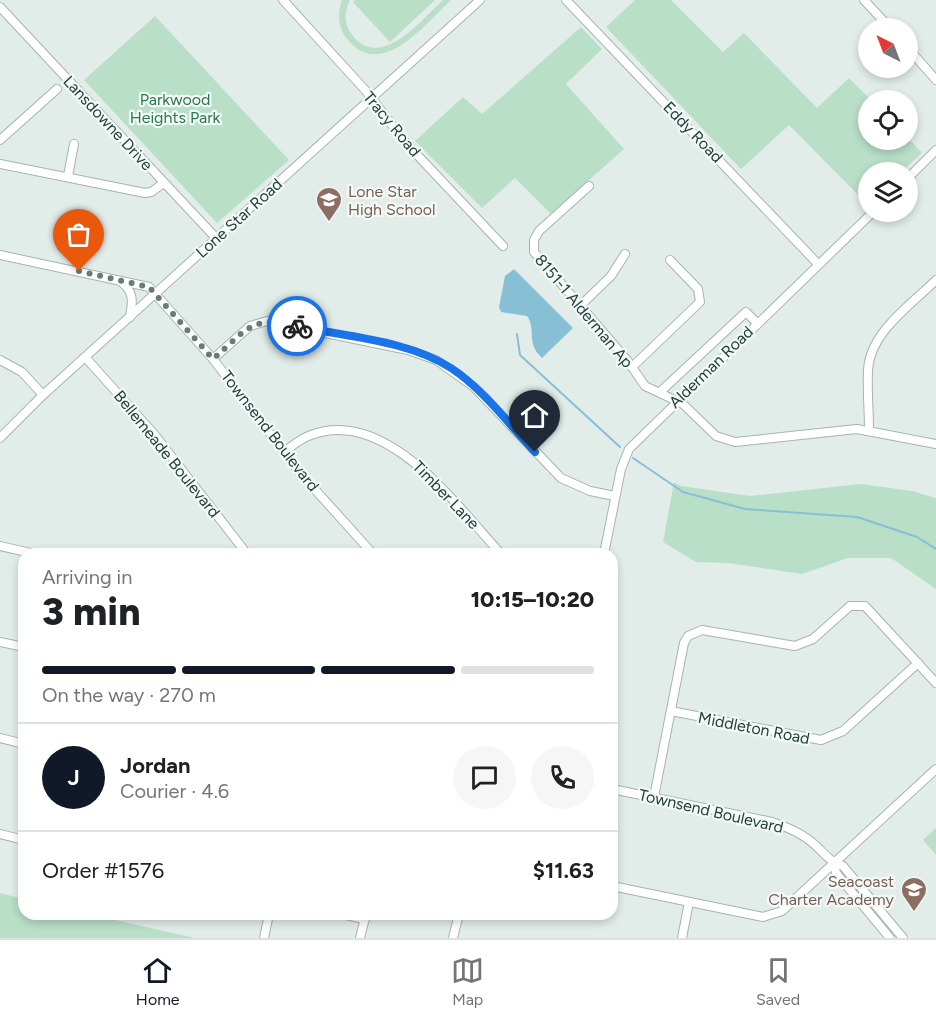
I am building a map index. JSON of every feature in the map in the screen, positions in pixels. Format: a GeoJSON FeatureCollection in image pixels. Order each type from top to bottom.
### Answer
{"type":"FeatureCollection","features":[{"type":"Feature","properties":{"kind":"street","name":"Tracy Road"},"geometry":{"type":"LineString","coordinates":[[284,0],[371,98],[405,142],[503,246]]}},
{"type":"Feature","properties":{"kind":"street","name":"Lone Star Road"},"geometry":{"type":"LineString","coordinates":[[0,438],[43,395],[480,0]]}},
{"type":"Feature","properties":{"kind":"street","name":"Eddy Road"},"geometry":{"type":"LineString","coordinates":[[566,0],[818,264]]}},
{"type":"Feature","properties":{"kind":"street"},"geometry":{"type":"LineString","coordinates":[[864,0],[881,18]]}},
{"type":"Feature","properties":{"kind":"street","name":"Lansdowne Drive"},"geometry":{"type":"LineString","coordinates":[[0,7],[216,238]]}},
{"type":"Feature","properties":{"kind":"street"},"geometry":{"type":"LineString","coordinates":[[918,59],[936,80]]}},
{"type":"Feature","properties":{"kind":"street"},"geometry":{"type":"LineString","coordinates":[[0,140],[57,89]]}},
{"type":"Feature","properties":{"kind":"street"},"geometry":{"type":"LineString","coordinates":[[68,176],[74,144]]}},
{"type":"Feature","properties":{"kind":"street"},"geometry":{"type":"LineString","coordinates":[[918,168],[936,150]]}},
{"type":"Feature","properties":{"kind":"street"},"geometry":{"type":"LineString","coordinates":[[0,164],[145,193],[156,190],[164,183]]}},
{"type":"Feature","properties":{"kind":"street","name":"8151-1 Alderman Ap"},"geometry":{"type":"LineString","coordinates":[[589,186],[539,231],[533,244],[538,257],[632,367],[645,386],[683,404],[716,436],[735,442],[840,429],[869,430],[936,444]]}},
{"type":"Feature","properties":{"kind":"street","name":"Alderman Road"},"geometry":{"type":"LineString","coordinates":[[605,548],[621,469],[629,449],[862,222]]}},
{"type":"Feature","properties":{"kind":"street"},"geometry":{"type":"LineString","coordinates":[[580,306],[611,276],[625,254]]}},
{"type":"Feature","properties":{"kind":"street","name":"Townsend Boulevard"},"geometry":{"type":"LineString","coordinates":[[0,255],[142,284],[156,294],[213,359],[284,452],[368,548]]}},
{"type":"Feature","properties":{"kind":"street"},"geometry":{"type":"LineString","coordinates":[[632,367],[700,302],[698,289],[670,260]]}},
{"type":"Feature","properties":{"kind":"street"},"geometry":{"type":"LineString","coordinates":[[116,278],[127,286],[132,296],[130,317]]}},
{"type":"Feature","properties":{"kind":"street"},"geometry":{"type":"LineString","coordinates":[[869,430],[868,370],[873,348],[887,328],[936,280]]}},
{"type":"Feature","properties":{"kind":"street"},"geometry":{"type":"LineString","coordinates":[[662,394],[746,312],[757,323]]}},
{"type":"Feature","properties":{"kind":"street"},"geometry":{"type":"LineString","coordinates":[[213,359],[250,326],[267,321],[422,354],[451,368],[468,382],[561,478],[590,491],[615,496]]}},
{"type":"Feature","properties":{"kind":"street","name":"Bellemeade Boulevard"},"geometry":{"type":"LineString","coordinates":[[85,357],[154,434],[242,548]]}},
{"type":"Feature","properties":{"kind":"street"},"geometry":{"type":"LineString","coordinates":[[0,360],[22,372],[43,395]]}},
{"type":"Feature","properties":{"kind":"street","name":"Timber Lane"},"geometry":{"type":"LineString","coordinates":[[284,452],[309,435],[322,431],[350,432],[385,442],[415,461],[495,548]]}},
{"type":"Feature","properties":{"kind":"street"},"geometry":{"type":"LineString","coordinates":[[0,546],[18,550]]}},
{"type":"Feature","properties":{"kind":"street"},"geometry":{"type":"LineString","coordinates":[[654,797],[684,643],[688,636],[702,630],[795,646],[813,639],[842,612],[858,605],[871,610],[936,683]]}},
{"type":"Feature","properties":{"kind":"street"},"geometry":{"type":"LineString","coordinates":[[0,642],[18,646]]}},
{"type":"Feature","properties":{"kind":"street","name":"Middleton Road"},"geometry":{"type":"LineString","coordinates":[[670,711],[821,740],[843,731],[918,663]]}},
{"type":"Feature","properties":{"kind":"street"},"geometry":{"type":"LineString","coordinates":[[0,738],[18,742]]}},
{"type":"Feature","properties":{"kind":"street"},"geometry":{"type":"LineString","coordinates":[[618,887],[763,917],[773,916],[782,911],[936,769]]}},
{"type":"Feature","properties":{"kind":"street","name":"Townsend Boulevard"},"geometry":{"type":"LineString","coordinates":[[618,790],[772,822],[804,836],[834,863],[843,866],[903,938]]}},
{"type":"Feature","properties":{"kind":"street"},"geometry":{"type":"LineString","coordinates":[[0,834],[18,838]]}},
{"type":"Feature","properties":{"kind":"street","name":"Townsend Boulevard"},"geometry":{"type":"LineString","coordinates":[[834,863],[836,873],[888,937]]}},
{"type":"Feature","properties":{"kind":"street"},"geometry":{"type":"LineString","coordinates":[[682,938],[690,902]]}},
{"type":"Feature","properties":{"kind":"street"},"geometry":{"type":"LineString","coordinates":[[264,938],[268,920]]}},
{"type":"Feature","properties":{"kind":"street"},"geometry":{"type":"LineString","coordinates":[[360,938],[364,920]]}},
{"type":"Feature","properties":{"kind":"street"},"geometry":{"type":"LineString","coordinates":[[453,938],[458,920]]}},
{"type":"Feature","properties":{"kind":"street"},"geometry":{"type":"LineString","coordinates":[[888,937],[895,927]]}},
{"type":"Feature","properties":{"kind":"green space"},"geometry":{"type":"Polygon","coordinates":[[[342,0],[350,0],[346,18],[347,27],[352,35],[363,45],[376,48],[388,45],[400,38],[413,29],[443,0],[451,0],[403,44],[389,51],[375,54],[361,51],[345,36],[339,21],[342,0]]]}},
{"type":"Feature","properties":{"kind":"green space"},"geometry":{"type":"Polygon","coordinates":[[[355,0],[435,0],[390,42],[353,2],[355,0]]]}},
{"type":"Feature","properties":{"kind":"green space"},"geometry":{"type":"Polygon","coordinates":[[[635,0],[671,0],[723,52],[744,33],[817,108],[849,78],[861,90],[858,90],[858,150],[918,149],[922,153],[912,162],[858,162],[858,195],[789,125],[741,169],[606,27],[635,0]]]}},
{"type":"Feature","properties":{"kind":"green space","name":"Parkwood Heights Park"},"geometry":{"type":"Polygon","coordinates":[[[155,16],[289,160],[217,223],[84,80],[155,16]]]}},
{"type":"Feature","properties":{"kind":"green space"},"geometry":{"type":"Polygon","coordinates":[[[581,27],[602,49],[566,84],[624,149],[551,214],[515,178],[482,208],[415,141],[463,97],[482,114],[581,27]]]}},
{"type":"Feature","properties":{"kind":"green space"},"geometry":{"type":"Polygon","coordinates":[[[674,482],[681,486],[750,496],[861,484],[912,491],[936,498],[936,589],[891,558],[848,558],[802,574],[728,563],[696,562],[663,542],[674,482]]]}},
{"type":"Feature","properties":{"kind":"green space"},"geometry":{"type":"Polygon","coordinates":[[[936,828],[936,855],[923,840],[936,828]]]}},
{"type":"Feature","properties":{"kind":"green space"},"geometry":{"type":"Polygon","coordinates":[[[0,893],[18,898],[18,920],[115,920],[195,938],[0,938],[0,893]]]}},
{"type":"Feature","properties":{"kind":"water"},"geometry":{"type":"Polygon","coordinates":[[[514,269],[573,328],[542,358],[534,347],[530,321],[527,316],[501,312],[499,307],[505,276],[514,269]]]}},
{"type":"Feature","properties":{"kind":"waterway"},"geometry":{"type":"LineString","coordinates":[[517,334],[520,355],[620,447]]}},
{"type":"Feature","properties":{"kind":"waterway"},"geometry":{"type":"LineString","coordinates":[[633,458],[683,492],[745,509],[857,517],[917,537],[936,549]]}},
{"type":"Feature","properties":{"kind":"way so far"},"geometry":{"type":"LineString","coordinates":[[79,271],[149,287],[213,359],[250,326],[258,322],[276,321],[297,326]]}},
{"type":"Feature","properties":{"kind":"place","name":"Lone Star High School"},"geometry":{"type":"Point","coordinates":[329,223]}},
{"type":"Feature","properties":{"kind":"place","name":"Seacoast Charter Academy"},"geometry":{"type":"Point","coordinates":[914,913]}},
{"type":"Feature","properties":{"kind":"route"},"geometry":{"type":"LineString","coordinates":[[297,326],[408,350],[436,360],[451,368],[474,387],[535,452]]}}]}
